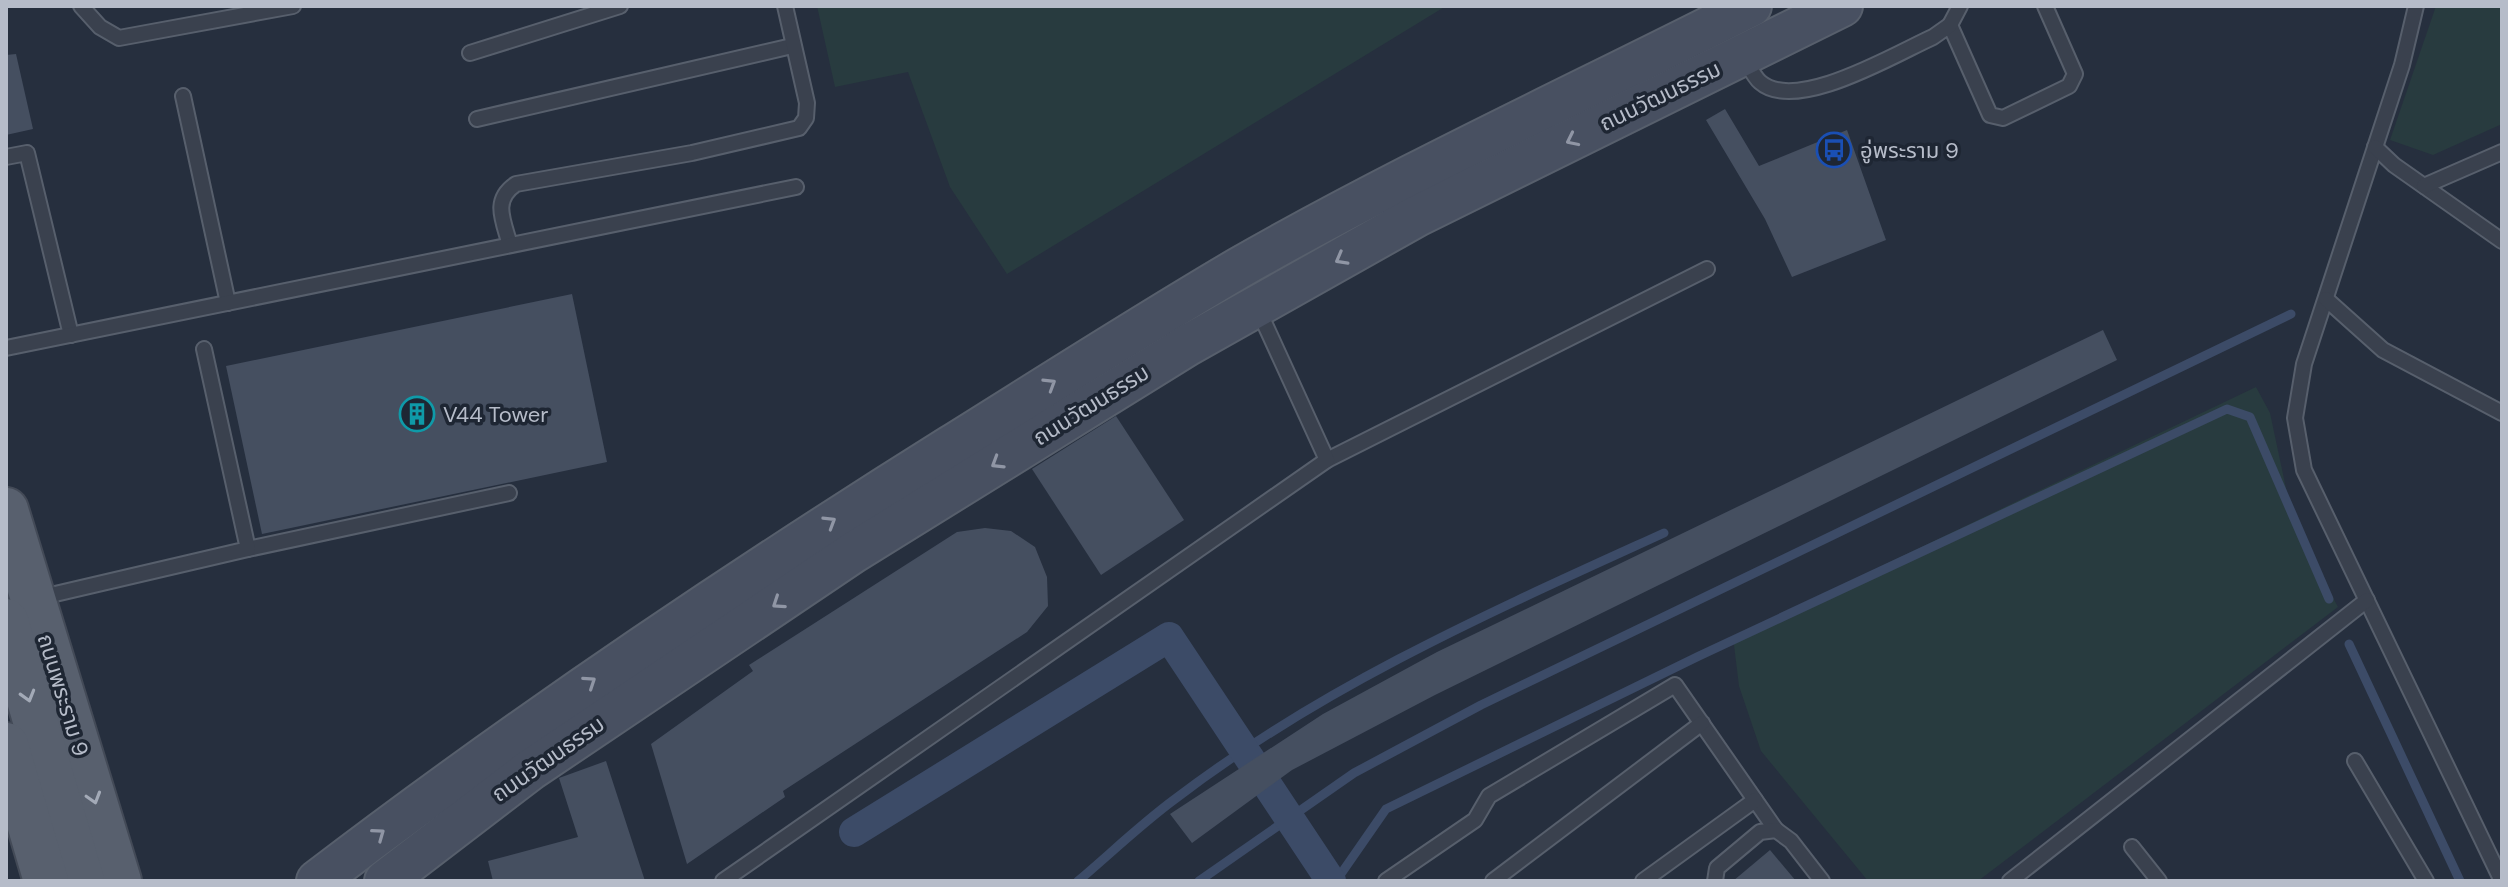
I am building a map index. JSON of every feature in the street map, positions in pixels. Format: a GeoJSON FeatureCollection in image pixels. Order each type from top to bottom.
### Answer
{"type":"FeatureCollection","features":[{"type":"Feature","properties":{"kind":"main road","name":"ถนนพระราม 9"},"geometry":{"type":"LineString","coordinates":[[6,510],[20,610],[82,881]]}},
{"type":"Feature","properties":{"kind":"main road","name":"ถนนพระราม 9"},"geometry":{"type":"LineString","coordinates":[[20,610],[119,881]]}},
{"type":"Feature","properties":{"kind":"main road"},"geometry":{"type":"LineString","coordinates":[[6,745],[46,881]]}},
{"type":"Feature","properties":{"kind":"main road"},"geometry":{"type":"LineString","coordinates":[[6,841],[18,881]]}},
{"type":"Feature","properties":{"kind":"street","name":"ถนนวัฒนธรรม"},"geometry":{"type":"LineString","coordinates":[[385,881],[530,770],[854,552],[1188,345],[1417,216],[1842,6]]}},
{"type":"Feature","properties":{"kind":"street","name":"ถนนวัฒนธรรม"},"geometry":{"type":"LineString","coordinates":[[317,881],[561,701],[780,554],[1240,268],[1531,115],[1737,13]]}},
{"type":"Feature","properties":{"kind":"street"},"geometry":{"type":"LineString","coordinates":[[1737,13],[1743,55]]}},
{"type":"Feature","properties":{"kind":"street"},"geometry":{"type":"LineString","coordinates":[[1240,268],[1256,307]]}},
{"type":"Feature","properties":{"kind":"lane"},"geometry":{"type":"LineString","coordinates":[[81,6],[100,27],[119,38],[293,6]]}},
{"type":"Feature","properties":{"kind":"lane"},"geometry":{"type":"LineString","coordinates":[[470,53],[620,6]]}},
{"type":"Feature","properties":{"kind":"lane"},"geometry":{"type":"LineString","coordinates":[[510,245],[499,204],[504,192],[516,184],[692,153],[799,128],[806,118],[807,103],[785,6]]}},
{"type":"Feature","properties":{"kind":"lane"},"geometry":{"type":"LineString","coordinates":[[1743,55],[1760,83],[1777,89],[1809,90],[1933,37],[1950,25],[1960,6]]}},
{"type":"Feature","properties":{"kind":"lane"},"geometry":{"type":"LineString","coordinates":[[1950,25],[1990,115],[2003,118],[2069,86],[2075,74],[2045,6]]}},
{"type":"Feature","properties":{"kind":"lane"},"geometry":{"type":"LineString","coordinates":[[2416,6],[2406,50],[2304,364],[2295,418],[2304,470],[2502,881]]}},
{"type":"Feature","properties":{"kind":"lane"},"geometry":{"type":"LineString","coordinates":[[477,119],[792,46]]}},
{"type":"Feature","properties":{"kind":"lane"},"geometry":{"type":"LineString","coordinates":[[183,96],[228,303]]}},
{"type":"Feature","properties":{"kind":"lane"},"geometry":{"type":"LineString","coordinates":[[2375,147],[2502,241]]}},
{"type":"Feature","properties":{"kind":"lane"},"geometry":{"type":"LineString","coordinates":[[2424,186],[2502,152]]}},
{"type":"Feature","properties":{"kind":"lane"},"geometry":{"type":"LineString","coordinates":[[6,157],[27,153],[71,335]]}},
{"type":"Feature","properties":{"kind":"lane"},"geometry":{"type":"LineString","coordinates":[[7,344],[71,335],[796,187]]}},
{"type":"Feature","properties":{"kind":"lane"},"geometry":{"type":"LineString","coordinates":[[723,881],[1327,460],[1707,269]]}},
{"type":"Feature","properties":{"kind":"lane"},"geometry":{"type":"LineString","coordinates":[[2326,299],[2383,350],[2502,413]]}},
{"type":"Feature","properties":{"kind":"lane"},"geometry":{"type":"LineString","coordinates":[[1256,307],[1327,460]]}},
{"type":"Feature","properties":{"kind":"lane"},"geometry":{"type":"LineString","coordinates":[[204,349],[248,549]]}},
{"type":"Feature","properties":{"kind":"lane"},"geometry":{"type":"LineString","coordinates":[[20,610],[248,549],[509,493]]}},
{"type":"Feature","properties":{"kind":"lane"},"geometry":{"type":"LineString","coordinates":[[2010,881],[2367,600]]}},
{"type":"Feature","properties":{"kind":"lane"},"geometry":{"type":"LineString","coordinates":[[1386,881],[1475,820],[1489,796],[1675,685],[1776,830],[1791,841],[1822,881]]}},
{"type":"Feature","properties":{"kind":"lane"},"geometry":{"type":"LineString","coordinates":[[1493,881],[1702,723]]}},
{"type":"Feature","properties":{"kind":"lane"},"geometry":{"type":"LineString","coordinates":[[2355,761],[2426,881]]}},
{"type":"Feature","properties":{"kind":"lane"},"geometry":{"type":"LineString","coordinates":[[1643,881],[1755,800]]}},
{"type":"Feature","properties":{"kind":"lane"},"geometry":{"type":"LineString","coordinates":[[1715,881],[1717,868],[1760,832],[1776,830]]}},
{"type":"Feature","properties":{"kind":"lane"},"geometry":{"type":"LineString","coordinates":[[2132,847],[2159,881]]}},
{"type":"Feature","properties":{"kind":"green space"},"geometry":{"type":"Polygon","coordinates":[[[817,6],[1446,6],[1007,274],[950,187],[908,72],[835,87],[817,6]]]}},
{"type":"Feature","properties":{"kind":"green space"},"geometry":{"type":"Polygon","coordinates":[[[2436,6],[2502,6],[2502,124],[2433,155],[2390,140],[2436,6]]]}},
{"type":"Feature","properties":{"kind":"green space"},"geometry":{"type":"Polygon","coordinates":[[[2256,387],[2270,413],[2294,526],[2338,607],[1978,881],[1868,881],[1761,751],[1739,686],[1733,637],[2256,387]]]}},
{"type":"Feature","properties":{"kind":"building"},"geometry":{"type":"Polygon","coordinates":[[[16,54],[33,129],[6,135],[6,55],[16,54]]]}},
{"type":"Feature","properties":{"kind":"building"},"geometry":{"type":"Polygon","coordinates":[[[1725,109],[1759,166],[1847,130],[1886,240],[1792,277],[1765,219],[1706,120],[1725,109]]]}},
{"type":"Feature","properties":{"kind":"building","name":"V44 Tower"},"geometry":{"type":"Polygon","coordinates":[[[572,294],[607,462],[262,534],[226,366],[572,294]]]}},
{"type":"Feature","properties":{"kind":"building"},"geometry":{"type":"Polygon","coordinates":[[[2103,330],[2117,360],[1435,695],[1292,770],[1192,843],[1170,814],[1323,714],[1437,652],[2103,330]]]}},
{"type":"Feature","properties":{"kind":"building"},"geometry":{"type":"Polygon","coordinates":[[[1116,416],[1184,520],[1101,575],[1032,469],[1116,416]]]}},
{"type":"Feature","properties":{"kind":"building"},"geometry":{"type":"Polygon","coordinates":[[[985,528],[1011,531],[1035,547],[1047,577],[1048,606],[1027,632],[783,791],[785,797],[687,864],[651,744],[753,671],[749,665],[957,532],[985,528]]]}},
{"type":"Feature","properties":{"kind":"building"},"geometry":{"type":"Polygon","coordinates":[[[606,761],[645,881],[493,881],[488,861],[578,837],[559,778],[606,761]]]}},
{"type":"Feature","properties":{"kind":"building"},"geometry":{"type":"Polygon","coordinates":[[[1770,850],[1796,881],[1733,881],[1770,850]]]}},
{"type":"Feature","properties":{"kind":"waterway"},"geometry":{"type":"LineString","coordinates":[[1199,881],[1354,773],[1481,705],[2291,314]]}},
{"type":"Feature","properties":{"kind":"waterway"},"geometry":{"type":"LineString","coordinates":[[1336,881],[1386,809],[1699,656],[2227,409],[2250,417],[2329,599]]}},
{"type":"Feature","properties":{"kind":"waterway"},"geometry":{"type":"LineString","coordinates":[[1078,881],[1175,799],[1290,720],[1412,652],[1664,533]]}},
{"type":"Feature","properties":{"kind":"waterway"},"geometry":{"type":"LineString","coordinates":[[854,832],[1169,637],[1331,881]]}},
{"type":"Feature","properties":{"kind":"waterway"},"geometry":{"type":"LineString","coordinates":[[2349,644],[2460,881]]}},
{"type":"Feature","properties":{"kind":"place","name":"อู่พระราม 9"},"geometry":{"type":"Point","coordinates":[1834,150]}},
{"type":"Feature","properties":{"kind":"place","name":"V44 Tower"},"geometry":{"type":"Point","coordinates":[417,414]}}]}
